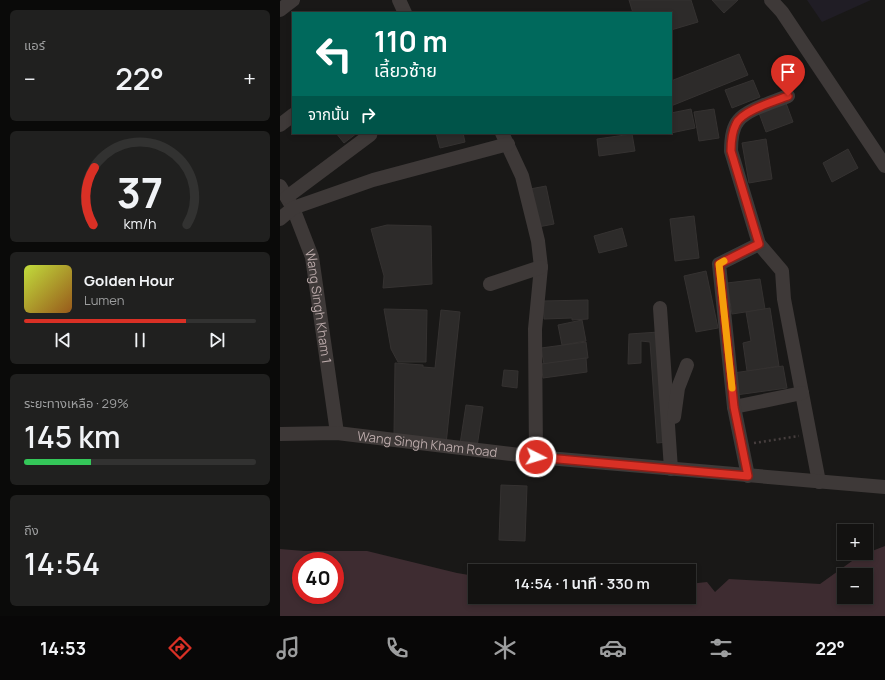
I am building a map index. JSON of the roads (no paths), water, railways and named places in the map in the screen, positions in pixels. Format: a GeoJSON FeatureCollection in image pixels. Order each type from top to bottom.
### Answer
{"type":"FeatureCollection","features":[{"type":"Feature","properties":{"kind":"street"},"geometry":{"type":"LineString","coordinates":[[280,10],[292,0]]}},
{"type":"Feature","properties":{"kind":"street"},"geometry":{"type":"LineString","coordinates":[[399,0],[405,12]]}},
{"type":"Feature","properties":{"kind":"street"},"geometry":{"type":"LineString","coordinates":[[771,0],[786,18],[885,165]]}},
{"type":"Feature","properties":{"kind":"street"},"geometry":{"type":"LineString","coordinates":[[788,96],[744,116],[736,123],[731,142],[731,151],[759,244],[782,271],[784,299],[819,482]]}},
{"type":"Feature","properties":{"kind":"street"},"geometry":{"type":"LineString","coordinates":[[280,125],[292,117]]}},
{"type":"Feature","properties":{"kind":"street"},"geometry":{"type":"LineString","coordinates":[[280,219],[287,197],[370,134]]}},
{"type":"Feature","properties":{"kind":"street"},"geometry":{"type":"LineString","coordinates":[[287,197],[373,180],[505,138],[522,176],[538,241],[541,267],[535,329],[536,457]]}},
{"type":"Feature","properties":{"kind":"street","name":"Wang Singh Kham 1"},"geometry":{"type":"LineString","coordinates":[[287,197],[312,257],[337,433]]}},
{"type":"Feature","properties":{"kind":"street"},"geometry":{"type":"LineString","coordinates":[[748,476],[734,407],[719,264],[759,244]]}},
{"type":"Feature","properties":{"kind":"street"},"geometry":{"type":"LineString","coordinates":[[490,284],[541,267]]}},
{"type":"Feature","properties":{"kind":"street"},"geometry":{"type":"LineString","coordinates":[[660,308],[672,469]]}},
{"type":"Feature","properties":{"kind":"street"},"geometry":{"type":"LineString","coordinates":[[672,469],[674,420],[678,388],[687,365]]}},
{"type":"Feature","properties":{"kind":"street"},"geometry":{"type":"LineString","coordinates":[[734,407],[802,393]]}},
{"type":"Feature","properties":{"kind":"street","name":"Wang Singh Kham Road"},"geometry":{"type":"LineString","coordinates":[[280,434],[337,433],[536,457],[885,488]]}}]}
